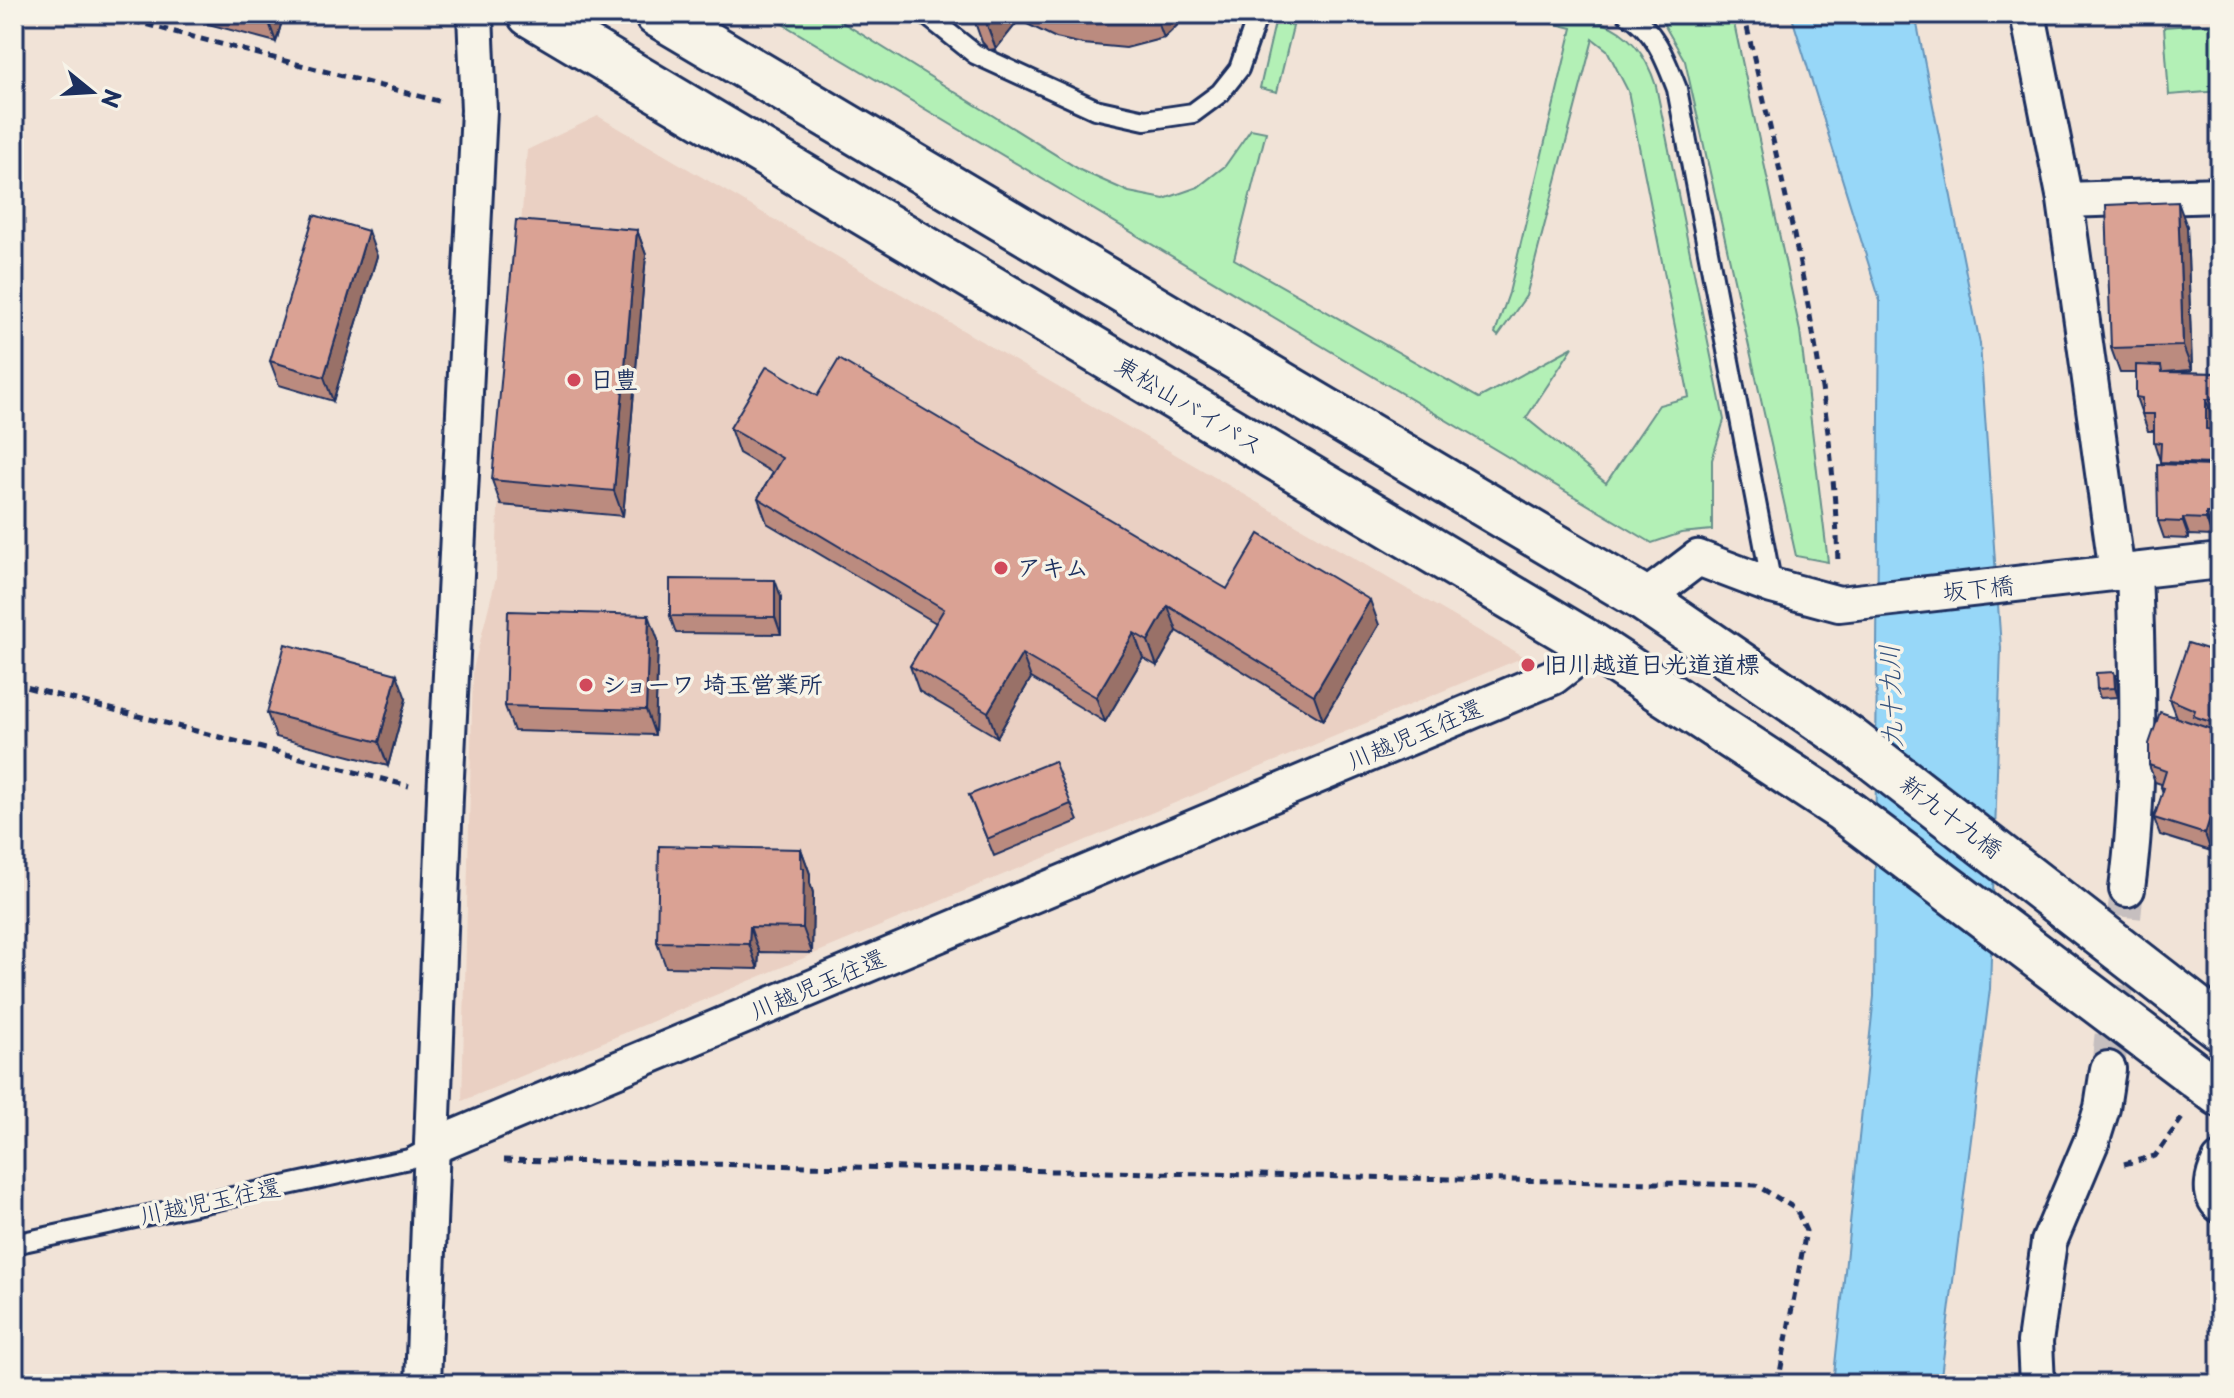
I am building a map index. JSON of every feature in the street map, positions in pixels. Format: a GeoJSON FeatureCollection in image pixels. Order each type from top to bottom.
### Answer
{"type":"FeatureCollection","features":[{"type":"Feature","properties":{"kind":"highway","name":"東松山バイパス"},"geometry":{"type":"LineString","coordinates":[[530,14],[1593,646],[1841,808],[2048,960],[2205,1100]]}},
{"type":"Feature","properties":{"kind":"highway"},"geometry":{"type":"LineString","coordinates":[[657,14],[1656,590]]}},
{"type":"Feature","properties":{"kind":"highway","name":"新九十九橋"},"geometry":{"type":"LineString","coordinates":[[1656,590],[2220,1027]]}},
{"type":"Feature","properties":{"kind":"street"},"geometry":{"type":"LineString","coordinates":[[423,1384],[445,796],[479,110],[475,14]]}},
{"type":"Feature","properties":{"kind":"street"},"geometry":{"type":"LineString","coordinates":[[2028,14],[2065,200],[2126,572],[2138,665],[2135,817],[2127,889]]}},
{"type":"Feature","properties":{"kind":"street"},"geometry":{"type":"LineString","coordinates":[[2065,200],[2220,195]]}},
{"type":"Feature","properties":{"kind":"street"},"geometry":{"type":"LineString","coordinates":[[1656,590],[1698,558],[1772,586],[1839,587]]}},
{"type":"Feature","properties":{"kind":"street","name":"坂下橋"},"geometry":{"type":"LineString","coordinates":[[1839,587],[2126,572],[2220,561]]}},
{"type":"Feature","properties":{"kind":"street","name":"川越児玉往還"},"geometry":{"type":"LineString","coordinates":[[432,1147],[1553,677],[1593,646]]}},
{"type":"Feature","properties":{"kind":"street"},"geometry":{"type":"LineString","coordinates":[[2037,1384],[2035,1342],[2049,1242],[2102,1108],[2108,1069]]}},
{"type":"Feature","properties":{"kind":"street"},"geometry":{"type":"LineString","coordinates":[[2220,1161],[2212,1185],[2215,1200],[2220,1205]]}},
{"type":"Feature","properties":{"kind":"lane"},"geometry":{"type":"LineString","coordinates":[[925,14],[975,54],[1095,109],[1145,120],[1193,113],[1220,93],[1239,69],[1258,14]]}},
{"type":"Feature","properties":{"kind":"lane"},"geometry":{"type":"LineString","coordinates":[[1627,14],[1636,19],[1661,49],[1677,89],[1772,586]]}},
{"type":"Feature","properties":{"kind":"lane","name":"川越児玉往還"},"geometry":{"type":"LineString","coordinates":[[14,1244],[409,1159],[432,1147]]}},
{"type":"Feature","properties":{"kind":"path"},"geometry":{"type":"LineString","coordinates":[[106,14],[479,110]]}},
{"type":"Feature","properties":{"kind":"path"},"geometry":{"type":"LineString","coordinates":[[1744,14],[1792,220],[1818,349],[1835,480],[1839,587]]}},
{"type":"Feature","properties":{"kind":"path"},"geometry":{"type":"LineString","coordinates":[[14,684],[445,796]]}},
{"type":"Feature","properties":{"kind":"path"},"geometry":{"type":"LineString","coordinates":[[2077,1175],[2155,1156],[2205,1100]]}},
{"type":"Feature","properties":{"kind":"path"},"geometry":{"type":"LineString","coordinates":[[498,1160],[1756,1185],[1796,1209],[1806,1231],[1778,1384]]}},
{"type":"Feature","properties":{"kind":"shaded area"},"geometry":{"type":"Polygon","coordinates":[[[598,116],[1524,657],[462,1101],[473,669],[496,578],[498,509],[527,150],[598,116]]]}},
{"type":"Feature","properties":{"kind":"green space"},"geometry":{"type":"Polygon","coordinates":[[[766,14],[829,14],[1082,171],[1129,192],[1164,199],[1198,187],[1225,166],[1251,129],[1266,132],[1234,259],[1479,398],[1573,347],[1526,418],[1606,483],[1659,405],[1689,397],[1628,91],[1607,50],[1593,39],[1526,296],[1498,336],[1495,333],[1509,293],[1572,28],[1516,14],[1583,18],[1619,31],[1634,44],[1656,86],[1724,420],[1712,460],[1712,530],[1681,533],[1652,543],[766,14]]]}},
{"type":"Feature","properties":{"kind":"green space"},"geometry":{"type":"Polygon","coordinates":[[[1277,14],[1296,14],[1277,92],[1260,88],[1277,14]]]}},
{"type":"Feature","properties":{"kind":"green space"},"geometry":{"type":"Polygon","coordinates":[[[1658,14],[1732,14],[1800,331],[1828,562],[1796,556],[1685,61],[1658,14]]]}},
{"type":"Feature","properties":{"kind":"green space"},"geometry":{"type":"Polygon","coordinates":[[[2220,23],[2220,91],[2169,95],[2164,27],[2220,23]]]}},
{"type":"Feature","properties":{"kind":"water","name":"九十九川"},"geometry":{"type":"Polygon","coordinates":[[[1791,14],[1915,14],[1980,344],[2001,648],[1990,989],[1940,1384],[1833,1384],[1874,996],[1880,301],[1791,14]]]}},
{"type":"Feature","properties":{"kind":"building"},"geometry":{"type":"Polygon","coordinates":[[[1085,14],[1125,14],[1115,17],[1085,14]]]}},
{"type":"Feature","properties":{"kind":"building"},"geometry":{"type":"Polygon","coordinates":[[[2178,202],[2183,346],[2111,348],[2106,205],[2178,202]]]}},
{"type":"Feature","properties":{"kind":"building"},"geometry":{"type":"Polygon","coordinates":[[[314,215],[368,231],[324,377],[270,361],[314,215]]]}},
{"type":"Feature","properties":{"kind":"building","name":"日豊"},"geometry":{"type":"Polygon","coordinates":[[[516,220],[637,230],[614,491],[492,480],[516,220]]]}},
{"type":"Feature","properties":{"kind":"building","name":"アキム"},"geometry":{"type":"Polygon","coordinates":[[[839,359],[1227,589],[1259,534],[1370,600],[1314,695],[1168,606],[1148,641],[1134,633],[1096,697],[1022,654],[988,712],[910,666],[944,609],[758,498],[782,458],[730,428],[767,366],[817,396],[839,359]]]}},
{"type":"Feature","properties":{"kind":"building"},"geometry":{"type":"Polygon","coordinates":[[[2136,365],[2161,366],[2162,372],[2216,373],[2215,399],[2206,399],[2206,429],[2213,430],[2212,464],[2160,462],[2161,443],[2154,442],[2154,414],[2142,414],[2142,398],[2136,397],[2136,365]]]}},
{"type":"Feature","properties":{"kind":"building"},"geometry":{"type":"Polygon","coordinates":[[[2157,464],[2212,466],[2210,513],[2206,513],[2206,519],[2158,521],[2157,464]]]}},
{"type":"Feature","properties":{"kind":"building"},"geometry":{"type":"Polygon","coordinates":[[[670,579],[775,580],[775,617],[670,616],[670,579]]]}},
{"type":"Feature","properties":{"kind":"building","name":"ショーワ 埼玉営業所"},"geometry":{"type":"Polygon","coordinates":[[[508,611],[649,615],[646,710],[505,706],[508,611]]]}},
{"type":"Feature","properties":{"kind":"building"},"geometry":{"type":"Polygon","coordinates":[[[2220,625],[2220,649],[2213,647],[2220,625]]]}},
{"type":"Feature","properties":{"kind":"building"},"geometry":{"type":"Polygon","coordinates":[[[2188,643],[2220,653],[2220,725],[2193,716],[2195,710],[2169,699],[2188,643]]]}},
{"type":"Feature","properties":{"kind":"building"},"geometry":{"type":"Polygon","coordinates":[[[285,644],[397,674],[379,742],[267,713],[285,644]]]}},
{"type":"Feature","properties":{"kind":"building"},"geometry":{"type":"Polygon","coordinates":[[[2114,672],[2115,688],[2097,689],[2096,673],[2114,672]]]}},
{"type":"Feature","properties":{"kind":"building"},"geometry":{"type":"Polygon","coordinates":[[[2160,712],[2220,732],[2220,808],[2217,817],[2211,815],[2205,834],[2154,818],[2166,771],[2149,765],[2149,744],[2160,712]]]}},
{"type":"Feature","properties":{"kind":"building"},"geometry":{"type":"Polygon","coordinates":[[[1054,761],[1071,804],[987,839],[969,795],[1054,761]]]}},
{"type":"Feature","properties":{"kind":"building"},"geometry":{"type":"Polygon","coordinates":[[[659,846],[801,849],[801,868],[804,868],[803,928],[750,927],[749,944],[657,942],[659,846]]]}},
{"type":"Feature","properties":{"kind":"tunnel"},"geometry":{"type":"LineString","coordinates":[[2108,1069],[2127,889]]}},
{"type":"Feature","properties":{"kind":"place","name":"日豊"},"geometry":{"type":"Point","coordinates":[574,380]}},
{"type":"Feature","properties":{"kind":"place","name":"アキム"},"geometry":{"type":"Point","coordinates":[1001,568]}},
{"type":"Feature","properties":{"kind":"place","name":"旧川越道日光道道標"},"geometry":{"type":"Point","coordinates":[1528,665]}},
{"type":"Feature","properties":{"kind":"place","name":"ショーワ 埼玉営業所"},"geometry":{"type":"Point","coordinates":[586,685]}}]}
